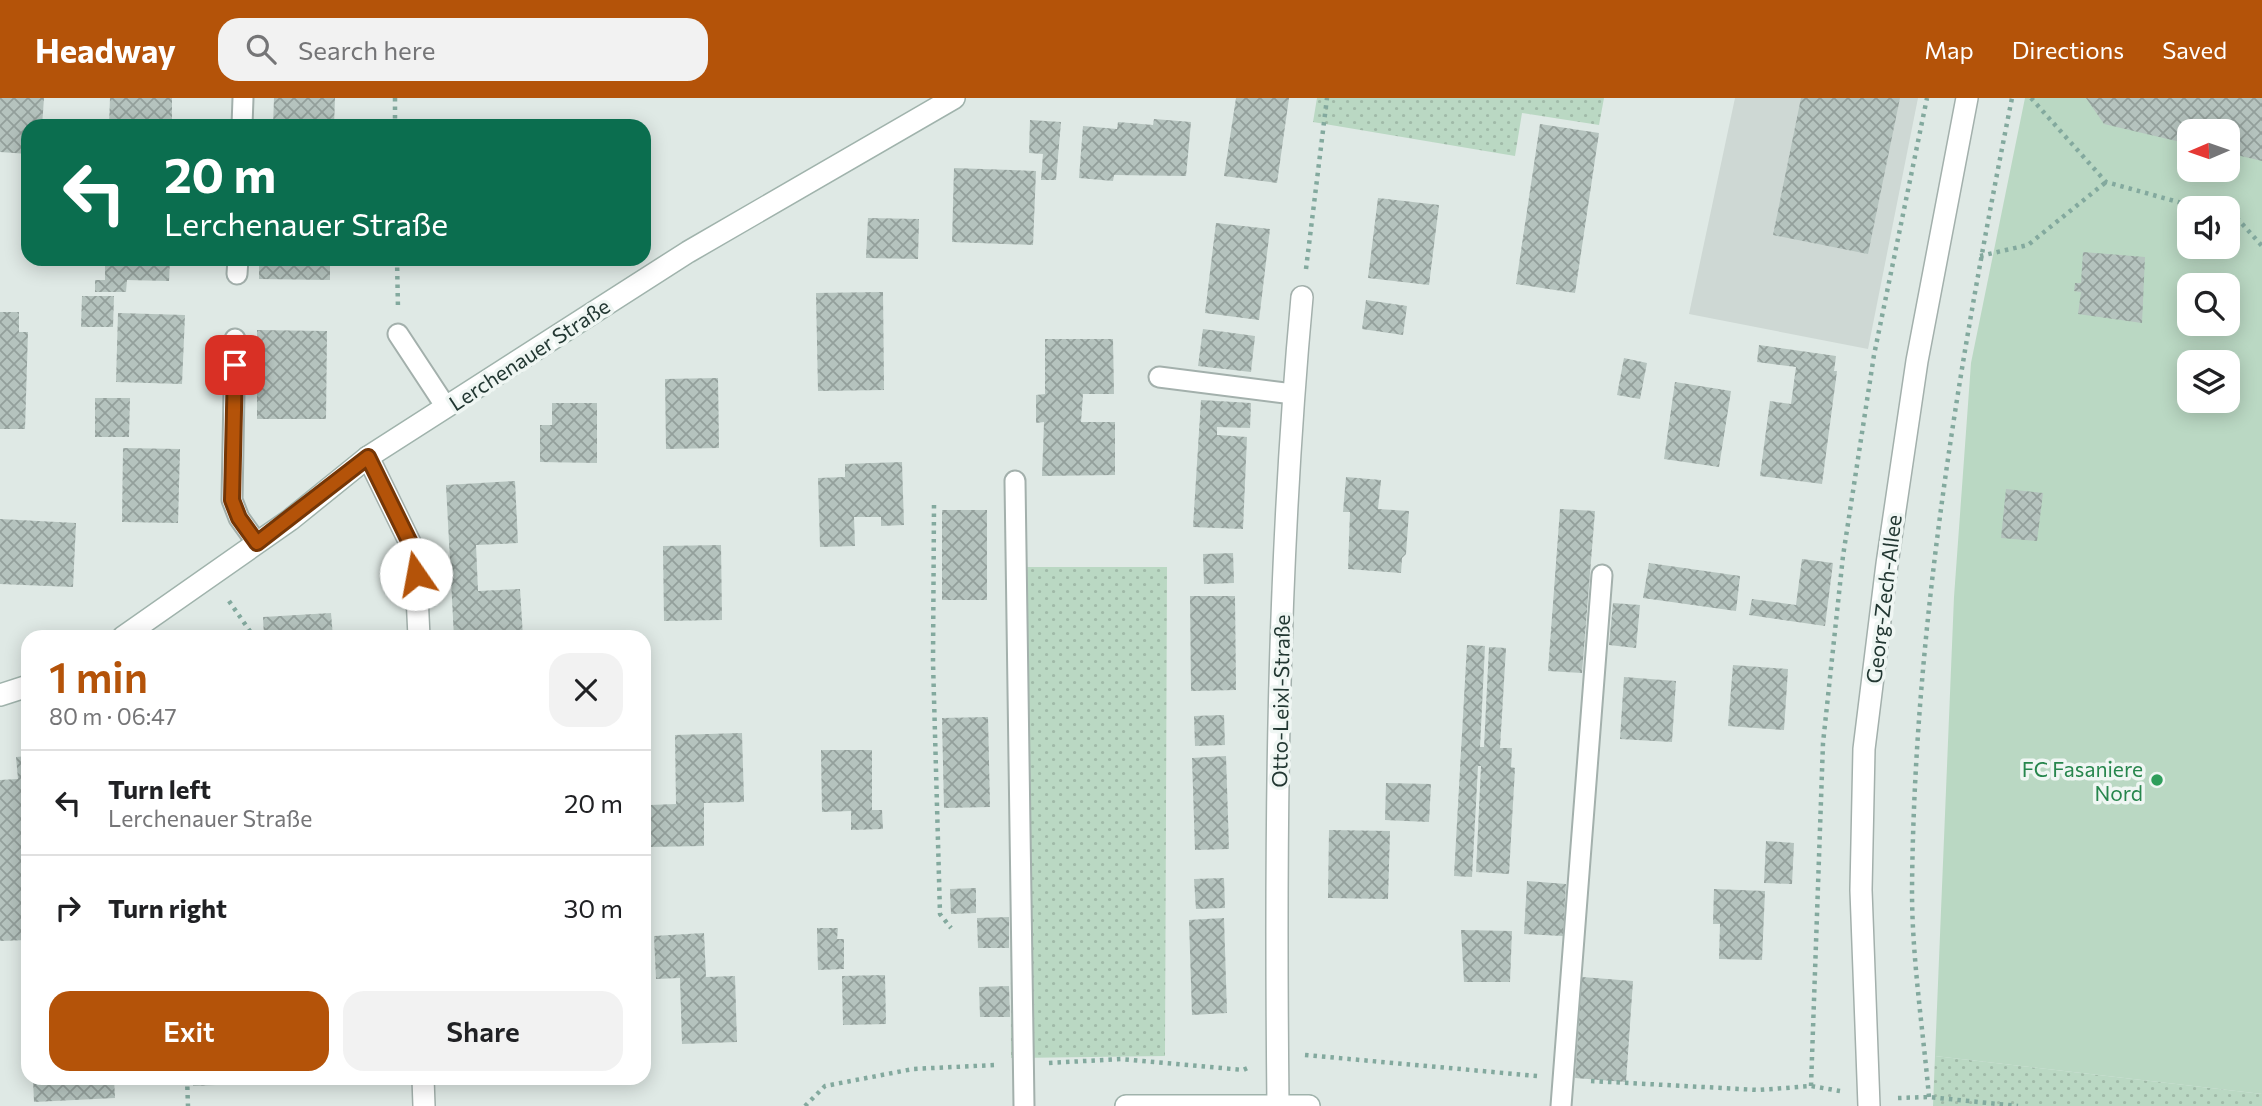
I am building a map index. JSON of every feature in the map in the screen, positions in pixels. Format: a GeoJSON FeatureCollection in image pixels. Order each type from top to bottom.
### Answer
{"type":"FeatureCollection","features":[{"type":"Feature","properties":{"kind":"street","name":"Lerchenauer Straße"},"geometry":{"type":"LineString","coordinates":[[133,630],[257,543],[368,457],[688,252],[954,98]]}},
{"type":"Feature","properties":{"kind":"street","name":"Georg-Zech-Allee"},"geometry":{"type":"LineString","coordinates":[[1868,1101],[1861,890],[1864,749],[1887,564],[1917,361],[1967,98]]}},
{"type":"Feature","properties":{"kind":"street","name":"Otto-Leixl-Straße"},"geometry":{"type":"LineString","coordinates":[[1278,1105],[1279,708],[1284,539],[1302,298]]}},
{"type":"Feature","properties":{"kind":"street"},"geometry":{"type":"LineString","coordinates":[[368,457],[415,553],[419,630]]}},
{"type":"Feature","properties":{"kind":"street"},"geometry":{"type":"LineString","coordinates":[[0,695],[21,688]]}},
{"type":"Feature","properties":{"kind":"street"},"geometry":{"type":"LineString","coordinates":[[423,1085],[424,1106]]}},
{"type":"Feature","properties":{"kind":"street"},"geometry":{"type":"LineString","coordinates":[[1126,1106],[1309,1106]]}},
{"type":"Feature","properties":{"kind":"lane"},"geometry":{"type":"LineString","coordinates":[[242,119],[243,98]]}},
{"type":"Feature","properties":{"kind":"lane"},"geometry":{"type":"LineString","coordinates":[[398,334],[446,407]]}},
{"type":"Feature","properties":{"kind":"lane"},"geometry":{"type":"LineString","coordinates":[[235,339],[232,500],[239,518],[257,543]]}},
{"type":"Feature","properties":{"kind":"lane"},"geometry":{"type":"LineString","coordinates":[[1158,377],[1293,394]]}},
{"type":"Feature","properties":{"kind":"lane"},"geometry":{"type":"LineString","coordinates":[[1015,481],[1024,1106]]}},
{"type":"Feature","properties":{"kind":"lane"},"geometry":{"type":"LineString","coordinates":[[1561,1106],[1602,575]]}},
{"type":"Feature","properties":{"kind":"path"},"geometry":{"type":"LineString","coordinates":[[395,98],[395,119]]}},
{"type":"Feature","properties":{"kind":"path"},"geometry":{"type":"LineString","coordinates":[[1302,298],[1326,98]]}},
{"type":"Feature","properties":{"kind":"path"},"geometry":{"type":"LineString","coordinates":[[1811,1086],[1823,743],[1843,556],[1874,355],[1927,98]]}},
{"type":"Feature","properties":{"kind":"path"},"geometry":{"type":"LineString","coordinates":[[1928,1097],[1912,894],[1918,733],[1939,526],[1980,256],[2012,98]]}},
{"type":"Feature","properties":{"kind":"path"},"geometry":{"type":"LineString","coordinates":[[2031,98],[2106,182],[2177,202]]}},
{"type":"Feature","properties":{"kind":"path"},"geometry":{"type":"LineString","coordinates":[[1980,256],[2028,245],[2106,182]]}},
{"type":"Feature","properties":{"kind":"path"},"geometry":{"type":"LineString","coordinates":[[2240,221],[2262,246]]}},
{"type":"Feature","properties":{"kind":"path"},"geometry":{"type":"LineString","coordinates":[[397,266],[398,334]]}},
{"type":"Feature","properties":{"kind":"path"},"geometry":{"type":"LineString","coordinates":[[934,505],[933,662],[940,914],[951,928]]}},
{"type":"Feature","properties":{"kind":"path"},"geometry":{"type":"LineString","coordinates":[[229,601],[249,630]]}},
{"type":"Feature","properties":{"kind":"path"},"geometry":{"type":"LineString","coordinates":[[805,1106],[825,1086],[913,1069],[1121,1059],[1243,1070],[1277,1056],[1306,1055],[1639,1085],[1759,1090],[1811,1086],[1868,1101],[1915,1100],[1928,1097],[2018,1106]]}},
{"type":"Feature","properties":{"kind":"path"},"geometry":{"type":"LineString","coordinates":[[187,1085],[188,1106]]}},
{"type":"Feature","properties":{"kind":"shaded area"},"geometry":{"type":"Polygon","coordinates":[[[1735,98],[1918,98],[1868,349],[1689,314],[1735,98]]]}},
{"type":"Feature","properties":{"kind":"green space"},"geometry":{"type":"Polygon","coordinates":[[[1317,98],[1604,98],[1599,125],[1522,113],[1515,156],[1313,122],[1317,98]]]}},
{"type":"Feature","properties":{"kind":"green space"},"geometry":{"type":"Polygon","coordinates":[[[2025,98],[2262,98],[2262,1094],[1935,1056],[1954,597],[1971,363],[2025,98]]]}},
{"type":"Feature","properties":{"kind":"green space"},"geometry":{"type":"Polygon","coordinates":[[[1010,567],[1167,567],[1165,1056],[1011,1058],[1010,567]]]}},
{"type":"Feature","properties":{"kind":"green space"},"geometry":{"type":"Polygon","coordinates":[[[1935,1056],[2262,1094],[2262,1106],[1933,1106],[1935,1056]]]}},
{"type":"Feature","properties":{"kind":"building"},"geometry":{"type":"Polygon","coordinates":[[[0,98],[44,98],[42,119],[21,119],[21,154],[0,152],[0,98]]]}},
{"type":"Feature","properties":{"kind":"building"},"geometry":{"type":"Polygon","coordinates":[[[110,98],[172,98],[172,119],[109,119],[110,98]]]}},
{"type":"Feature","properties":{"kind":"building"},"geometry":{"type":"Polygon","coordinates":[[[274,98],[335,98],[334,119],[273,119],[274,98]]]}},
{"type":"Feature","properties":{"kind":"building"},"geometry":{"type":"Polygon","coordinates":[[[1236,98],[1289,98],[1277,183],[1224,176],[1236,98]]]}},
{"type":"Feature","properties":{"kind":"building"},"geometry":{"type":"Polygon","coordinates":[[[1801,98],[1900,98],[1868,254],[1773,235],[1801,98]]]}},
{"type":"Feature","properties":{"kind":"building"},"geometry":{"type":"Polygon","coordinates":[[[2086,98],[2262,98],[2262,161],[2240,156],[2240,119],[2177,119],[2177,141],[2104,124],[2086,98]]]}},
{"type":"Feature","properties":{"kind":"building"},"geometry":{"type":"Polygon","coordinates":[[[1154,119],[1191,122],[1186,176],[1114,175],[1113,181],[1079,178],[1083,126],[1117,129],[1118,122],[1153,125],[1154,119]]]}},
{"type":"Feature","properties":{"kind":"building"},"geometry":{"type":"Polygon","coordinates":[[[1030,120],[1061,122],[1056,180],[1041,180],[1043,154],[1029,153],[1030,120]]]}},
{"type":"Feature","properties":{"kind":"building"},"geometry":{"type":"Polygon","coordinates":[[[1540,124],[1599,133],[1575,293],[1516,284],[1540,124]]]}},
{"type":"Feature","properties":{"kind":"building"},"geometry":{"type":"Polygon","coordinates":[[[954,168],[1036,171],[1033,245],[952,242],[954,168]]]}},
{"type":"Feature","properties":{"kind":"building"},"geometry":{"type":"Polygon","coordinates":[[[1378,198],[1439,205],[1429,285],[1368,278],[1378,198]]]}},
{"type":"Feature","properties":{"kind":"building"},"geometry":{"type":"Polygon","coordinates":[[[868,218],[919,219],[918,259],[866,258],[868,218]]]}},
{"type":"Feature","properties":{"kind":"building"},"geometry":{"type":"Polygon","coordinates":[[[1216,223],[1270,229],[1259,320],[1205,313],[1216,223]]]}},
{"type":"Feature","properties":{"kind":"building"},"geometry":{"type":"Polygon","coordinates":[[[2083,252],[2145,257],[2142,323],[2078,314],[2081,292],[2074,291],[2075,283],[2081,283],[2083,252]]]}},
{"type":"Feature","properties":{"kind":"building"},"geometry":{"type":"Polygon","coordinates":[[[105,266],[170,266],[169,281],[127,280],[126,292],[95,292],[95,280],[105,280],[105,266]]]}},
{"type":"Feature","properties":{"kind":"building"},"geometry":{"type":"Polygon","coordinates":[[[259,266],[330,266],[330,280],[259,279],[259,266]]]}},
{"type":"Feature","properties":{"kind":"building"},"geometry":{"type":"Polygon","coordinates":[[[883,292],[884,390],[818,391],[816,293],[883,292]]]}},
{"type":"Feature","properties":{"kind":"building"},"geometry":{"type":"Polygon","coordinates":[[[82,296],[114,296],[113,327],[81,327],[82,296]]]}},
{"type":"Feature","properties":{"kind":"building"},"geometry":{"type":"Polygon","coordinates":[[[1366,300],[1407,306],[1403,335],[1362,329],[1366,300]]]}},
{"type":"Feature","properties":{"kind":"building"},"geometry":{"type":"Polygon","coordinates":[[[0,312],[19,312],[19,332],[28,332],[25,429],[0,429],[0,312]]]}},
{"type":"Feature","properties":{"kind":"building"},"geometry":{"type":"Polygon","coordinates":[[[118,313],[185,315],[182,384],[116,382],[118,313]]]}},
{"type":"Feature","properties":{"kind":"building"},"geometry":{"type":"Polygon","coordinates":[[[1203,329],[1255,336],[1251,372],[1198,366],[1203,329]]]}},
{"type":"Feature","properties":{"kind":"building"},"geometry":{"type":"Polygon","coordinates":[[[257,330],[327,331],[326,419],[257,419],[257,330]]]}},
{"type":"Feature","properties":{"kind":"building"},"geometry":{"type":"Polygon","coordinates":[[[1045,339],[1113,339],[1114,394],[1083,394],[1081,422],[1115,422],[1115,475],[1042,476],[1044,422],[1036,423],[1036,395],[1045,394],[1045,339]]]}},
{"type":"Feature","properties":{"kind":"building"},"geometry":{"type":"Polygon","coordinates":[[[1759,345],[1836,356],[1834,371],[1837,371],[1822,484],[1760,476],[1770,401],[1791,404],[1796,367],[1757,362],[1759,345]]]}},
{"type":"Feature","properties":{"kind":"building"},"geometry":{"type":"Polygon","coordinates":[[[1624,358],[1647,363],[1640,399],[1617,395],[1624,358]]]}},
{"type":"Feature","properties":{"kind":"building"},"geometry":{"type":"Polygon","coordinates":[[[718,378],[719,448],[666,449],[665,379],[718,378]]]}},
{"type":"Feature","properties":{"kind":"building"},"geometry":{"type":"Polygon","coordinates":[[[1675,382],[1731,391],[1719,467],[1664,459],[1675,382]]]}},
{"type":"Feature","properties":{"kind":"building"},"geometry":{"type":"Polygon","coordinates":[[[95,398],[130,398],[129,437],[95,437],[95,398]]]}},
{"type":"Feature","properties":{"kind":"building"},"geometry":{"type":"Polygon","coordinates":[[[1201,400],[1251,403],[1250,428],[1217,427],[1217,435],[1247,437],[1243,529],[1193,527],[1201,400]]]}},
{"type":"Feature","properties":{"kind":"building"},"geometry":{"type":"Polygon","coordinates":[[[552,403],[597,403],[597,463],[540,462],[540,425],[552,425],[552,403]]]}},
{"type":"Feature","properties":{"kind":"building"},"geometry":{"type":"Polygon","coordinates":[[[123,448],[180,449],[178,523],[122,522],[123,448]]]}},
{"type":"Feature","properties":{"kind":"building"},"geometry":{"type":"Polygon","coordinates":[[[902,462],[904,525],[881,526],[881,517],[854,517],[855,546],[820,547],[818,478],[845,477],[845,464],[902,462]]]}},
{"type":"Feature","properties":{"kind":"building"},"geometry":{"type":"Polygon","coordinates":[[[1346,477],[1381,480],[1378,509],[1409,511],[1406,554],[1402,558],[1401,573],[1348,569],[1350,512],[1343,512],[1346,477]]]}},
{"type":"Feature","properties":{"kind":"building"},"geometry":{"type":"Polygon","coordinates":[[[515,481],[518,543],[476,545],[478,591],[520,589],[523,630],[454,630],[446,485],[515,481]]]}},
{"type":"Feature","properties":{"kind":"building"},"geometry":{"type":"Polygon","coordinates":[[[2006,489],[2043,493],[2037,541],[2001,538],[2006,489]]]}},
{"type":"Feature","properties":{"kind":"building"},"geometry":{"type":"Polygon","coordinates":[[[1560,509],[1595,511],[1582,673],[1548,671],[1560,509]]]}},
{"type":"Feature","properties":{"kind":"building"},"geometry":{"type":"Polygon","coordinates":[[[942,510],[987,510],[987,600],[942,600],[942,510]]]}},
{"type":"Feature","properties":{"kind":"building"},"geometry":{"type":"Polygon","coordinates":[[[0,519],[76,523],[73,587],[0,584],[0,519]]]}},
{"type":"Feature","properties":{"kind":"building"},"geometry":{"type":"Polygon","coordinates":[[[721,545],[722,620],[664,621],[663,546],[721,545]]]}},
{"type":"Feature","properties":{"kind":"building"},"geometry":{"type":"Polygon","coordinates":[[[1233,553],[1234,583],[1204,584],[1203,554],[1233,553]]]}},
{"type":"Feature","properties":{"kind":"building"},"geometry":{"type":"Polygon","coordinates":[[[1802,559],[1833,563],[1825,626],[1749,615],[1752,599],[1796,605],[1802,559]]]}},
{"type":"Feature","properties":{"kind":"building"},"geometry":{"type":"Polygon","coordinates":[[[1649,563],[1740,576],[1736,611],[1643,598],[1649,563]]]}},
{"type":"Feature","properties":{"kind":"building"},"geometry":{"type":"Polygon","coordinates":[[[1190,596],[1235,596],[1236,690],[1191,691],[1190,596]]]}},
{"type":"Feature","properties":{"kind":"building"},"geometry":{"type":"Polygon","coordinates":[[[1613,603],[1640,605],[1636,648],[1609,645],[1613,603]]]}},
{"type":"Feature","properties":{"kind":"building"},"geometry":{"type":"Polygon","coordinates":[[[331,613],[332,630],[264,630],[263,617],[331,613]]]}},
{"type":"Feature","properties":{"kind":"building"},"geometry":{"type":"Polygon","coordinates":[[[1467,645],[1485,646],[1480,747],[1484,747],[1489,647],[1506,648],[1500,748],[1512,748],[1511,767],[1515,768],[1509,874],[1476,872],[1481,766],[1478,766],[1472,877],[1454,876],[1467,645]]]}},
{"type":"Feature","properties":{"kind":"building"},"geometry":{"type":"Polygon","coordinates":[[[1733,665],[1788,669],[1784,730],[1728,726],[1733,665]]]}},
{"type":"Feature","properties":{"kind":"building"},"geometry":{"type":"Polygon","coordinates":[[[1624,677],[1676,681],[1672,742],[1620,739],[1624,677]]]}},
{"type":"Feature","properties":{"kind":"building"},"geometry":{"type":"Polygon","coordinates":[[[1224,715],[1225,745],[1195,746],[1194,716],[1224,715]]]}},
{"type":"Feature","properties":{"kind":"building"},"geometry":{"type":"Polygon","coordinates":[[[988,717],[990,807],[944,808],[942,718],[988,717]]]}},
{"type":"Feature","properties":{"kind":"building"},"geometry":{"type":"Polygon","coordinates":[[[742,733],[744,802],[704,803],[704,846],[651,847],[651,805],[676,804],[675,735],[742,733]]]}},
{"type":"Feature","properties":{"kind":"building"},"geometry":{"type":"Polygon","coordinates":[[[821,750],[872,750],[872,810],[882,810],[883,829],[851,830],[851,811],[822,812],[821,750]]]}},
{"type":"Feature","properties":{"kind":"building"},"geometry":{"type":"Polygon","coordinates":[[[1226,756],[1229,849],[1195,850],[1192,758],[1226,756]]]}},
{"type":"Feature","properties":{"kind":"building"},"geometry":{"type":"Polygon","coordinates":[[[16,757],[21,757],[21,940],[0,941],[0,780],[18,779],[16,757]]]}},
{"type":"Feature","properties":{"kind":"building"},"geometry":{"type":"Polygon","coordinates":[[[1386,783],[1431,784],[1429,822],[1385,820],[1386,783]]]}},
{"type":"Feature","properties":{"kind":"building"},"geometry":{"type":"Polygon","coordinates":[[[1329,830],[1390,831],[1388,899],[1328,898],[1329,830]]]}},
{"type":"Feature","properties":{"kind":"building"},"geometry":{"type":"Polygon","coordinates":[[[1766,841],[1794,843],[1792,884],[1764,883],[1766,841]]]}},
{"type":"Feature","properties":{"kind":"building"},"geometry":{"type":"Polygon","coordinates":[[[1224,878],[1225,908],[1196,909],[1194,879],[1224,878]]]}},
{"type":"Feature","properties":{"kind":"building"},"geometry":{"type":"Polygon","coordinates":[[[1527,881],[1566,884],[1563,936],[1524,934],[1527,881]]]}},
{"type":"Feature","properties":{"kind":"building"},"geometry":{"type":"Polygon","coordinates":[[[976,888],[976,913],[951,914],[950,889],[976,888]]]}},
{"type":"Feature","properties":{"kind":"building"},"geometry":{"type":"Polygon","coordinates":[[[1714,889],[1765,891],[1762,960],[1719,959],[1720,924],[1713,924],[1714,889]]]}},
{"type":"Feature","properties":{"kind":"building"},"geometry":{"type":"Polygon","coordinates":[[[1009,917],[1009,948],[978,948],[977,918],[1009,917]]]}},
{"type":"Feature","properties":{"kind":"building"},"geometry":{"type":"Polygon","coordinates":[[[1224,918],[1227,1013],[1192,1015],[1189,920],[1224,918]]]}},
{"type":"Feature","properties":{"kind":"building"},"geometry":{"type":"Polygon","coordinates":[[[817,928],[838,928],[837,939],[844,939],[844,969],[818,970],[817,928]]]}},
{"type":"Feature","properties":{"kind":"building"},"geometry":{"type":"Polygon","coordinates":[[[1461,930],[1512,931],[1510,982],[1464,982],[1461,930]]]}},
{"type":"Feature","properties":{"kind":"building"},"geometry":{"type":"Polygon","coordinates":[[[704,933],[706,977],[735,976],[737,1042],[682,1044],[680,978],[656,979],[654,936],[704,933]]]}},
{"type":"Feature","properties":{"kind":"building"},"geometry":{"type":"Polygon","coordinates":[[[885,975],[886,1024],[843,1025],[842,976],[885,975]]]}},
{"type":"Feature","properties":{"kind":"building"},"geometry":{"type":"Polygon","coordinates":[[[1582,977],[1633,981],[1626,1082],[1575,1078],[1582,977]]]}},
{"type":"Feature","properties":{"kind":"building"},"geometry":{"type":"Polygon","coordinates":[[[1009,986],[1010,1017],[980,1017],[979,987],[1009,986]]]}},
{"type":"Feature","properties":{"kind":"building"},"geometry":{"type":"Polygon","coordinates":[[[33,1085],[114,1085],[115,1098],[34,1102],[33,1085]]]}},
{"type":"Feature","properties":{"kind":"place","name":"FC Fasaniere Nord"},"geometry":{"type":"Point","coordinates":[2157,780]}},
{"type":"Feature","properties":{"kind":"route"},"geometry":{"type":"LineString","coordinates":[[235,365],[232,500],[239,518],[257,543],[368,457],[415,553],[416,574]]}}]}
